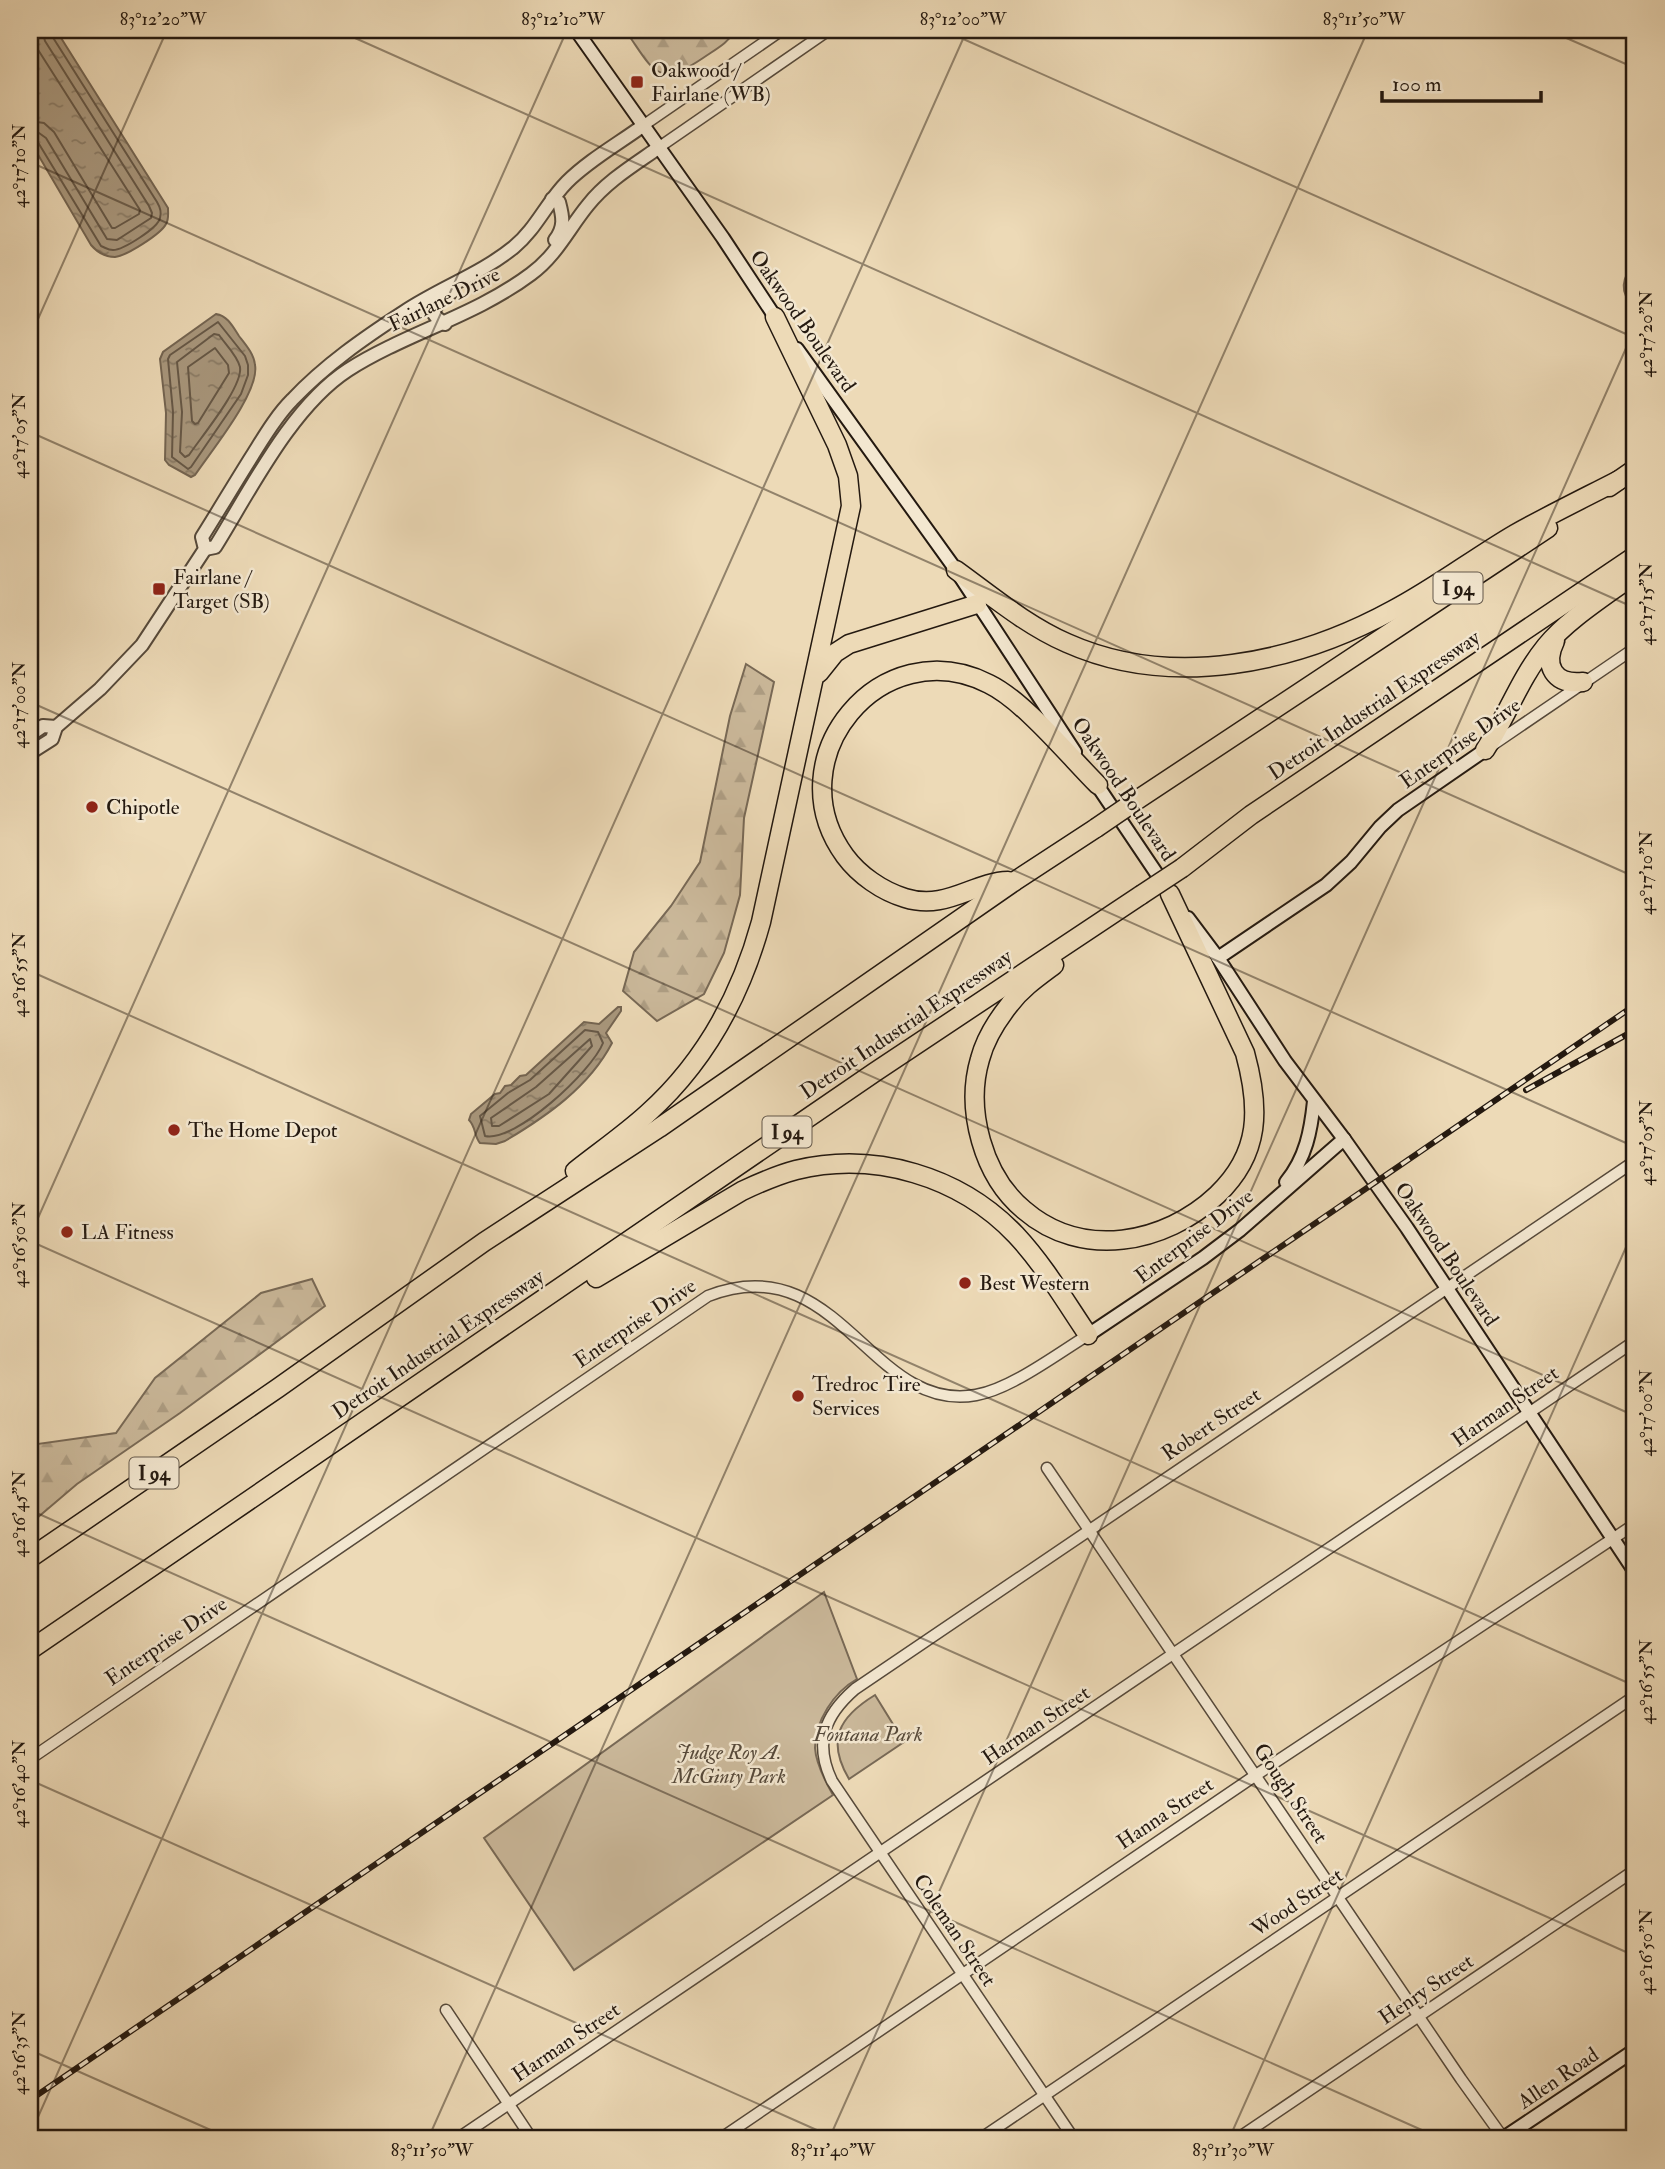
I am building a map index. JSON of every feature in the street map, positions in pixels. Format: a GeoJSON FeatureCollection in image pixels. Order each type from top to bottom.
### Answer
{"type":"FeatureCollection","features":[{"type":"Feature","properties":{"kind":"highway"},"geometry":{"type":"LineString","coordinates":[[484,1242],[647,1115],[689,1068],[721,1021],[748,963],[761,922],[850,519],[850,491],[837,445],[775,317]]}},
{"type":"Feature","properties":{"kind":"highway","name":"I 94"},"geometry":{"type":"LineString","coordinates":[[30,1558],[278,1388],[484,1242],[659,1128],[1015,881],[1635,469]]}},
{"type":"Feature","properties":{"kind":"highway"},"geometry":{"type":"LineString","coordinates":[[956,570],[1035,627],[1084,650],[1148,666],[1184,668],[1230,664],[1299,649],[1394,610],[1515,534],[1619,480]]}},
{"type":"Feature","properties":{"kind":"highway","name":"Detroit Industrial Expressway"},"geometry":{"type":"LineString","coordinates":[[30,1650],[875,1072],[1182,868],[1251,816],[1635,556]]}},
{"type":"Feature","properties":{"kind":"highway"},"geometry":{"type":"LineString","coordinates":[[1485,750],[1531,666],[1546,646],[1564,628],[1635,574]]}},
{"type":"Feature","properties":{"kind":"highway"},"geometry":{"type":"LineString","coordinates":[[816,679],[835,653],[849,644],[977,604]]}},
{"type":"Feature","properties":{"kind":"highway"},"geometry":{"type":"LineString","coordinates":[[1564,628],[1551,650],[1552,669],[1562,680],[1583,682]]}},
{"type":"Feature","properties":{"kind":"highway"},"geometry":{"type":"LineString","coordinates":[[1015,881],[999,881],[961,896],[920,901],[882,888],[857,870],[832,836],[823,807],[821,788],[829,746],[848,713],[874,690],[902,677],[932,672],[970,677],[988,683],[1014,700],[1098,785]]}},
{"type":"Feature","properties":{"kind":"highway"},"geometry":{"type":"LineString","coordinates":[[1102,921],[1068,954],[1023,990],[1009,1005],[992,1031],[979,1060],[975,1095],[976,1125],[985,1155],[1003,1186],[1024,1210],[1053,1228],[1083,1239],[1121,1240],[1151,1235],[1182,1223],[1208,1203],[1229,1183],[1245,1158],[1254,1133],[1252,1080],[1245,1053],[1170,894]]}},
{"type":"Feature","properties":{"kind":"highway"},"geometry":{"type":"LineString","coordinates":[[474,1347],[529,1321],[611,1268],[742,1191],[794,1170],[847,1163],[882,1166],[921,1175],[978,1203],[1015,1234],[1032,1254],[1088,1335]]}},
{"type":"Feature","properties":{"kind":"main road","name":"Oakwood Boulevard"},"geometry":{"type":"LineString","coordinates":[[576,30],[723,238],[775,317],[956,570],[1170,894],[1218,958],[1314,1101],[1344,1139],[1448,1290],[1635,1572]]}},
{"type":"Feature","properties":{"kind":"main road","name":"Fairlane Drive"},"geometry":{"type":"LineString","coordinates":[[205,549],[202,537],[276,419],[298,393],[349,349],[387,323],[426,298],[494,262],[516,246],[531,230],[552,199],[582,169],[644,125]]}},
{"type":"Feature","properties":{"kind":"main road","name":"Fairlane Drive"},"geometry":{"type":"LineString","coordinates":[[30,753],[52,739],[56,727],[100,689],[142,645],[205,549],[215,547],[281,442],[306,407],[320,393],[362,362],[507,292],[535,272],[588,204],[609,183],[658,148]]}},
{"type":"Feature","properties":{"kind":"main road"},"geometry":{"type":"LineString","coordinates":[[507,292],[560,233],[563,217],[559,202],[552,199]]}},
{"type":"Feature","properties":{"kind":"main road"},"geometry":{"type":"LineString","coordinates":[[445,324],[436,318],[432,311],[435,304],[482,277],[494,262]]}},
{"type":"Feature","properties":{"kind":"main road","name":"Fairlane Drive"},"geometry":{"type":"LineString","coordinates":[[30,735],[43,726],[56,727]]}},
{"type":"Feature","properties":{"kind":"main road","name":"Enterprise Drive"},"geometry":{"type":"LineString","coordinates":[[1218,958],[1326,885],[1351,862],[1398,810],[1485,750]]}},
{"type":"Feature","properties":{"kind":"main road"},"geometry":{"type":"LineString","coordinates":[[1262,1209],[1293,1174],[1304,1155],[1314,1101]]}},
{"type":"Feature","properties":{"kind":"main road","name":"Enterprise Drive"},"geometry":{"type":"LineString","coordinates":[[1088,1335],[1241,1230],[1344,1139]]}},
{"type":"Feature","properties":{"kind":"main road","name":"Allen Road"},"geometry":{"type":"LineString","coordinates":[[1503,2139],[1635,2050]]}},
{"type":"Feature","properties":{"kind":"street","name":"Fairlane Drive"},"geometry":{"type":"LineString","coordinates":[[644,125],[782,30]]}},
{"type":"Feature","properties":{"kind":"street","name":"Fairlane Drive"},"geometry":{"type":"LineString","coordinates":[[658,148],[829,30]]}},
{"type":"Feature","properties":{"kind":"street","name":"Enterprise Drive"},"geometry":{"type":"LineString","coordinates":[[1485,750],[1635,648]]}},
{"type":"Feature","properties":{"kind":"street","name":"Robert Street"},"geometry":{"type":"LineString","coordinates":[[824,1734],[833,1712],[855,1689],[1635,1161]]}},
{"type":"Feature","properties":{"kind":"street","name":"Enterprise Drive"},"geometry":{"type":"LineString","coordinates":[[30,1759],[708,1296],[750,1286],[774,1287],[794,1293],[821,1307],[910,1381],[928,1391],[951,1396],[976,1395],[996,1389],[1088,1335]]}},
{"type":"Feature","properties":{"kind":"street","name":"Harman Street"},"geometry":{"type":"LineString","coordinates":[[457,2139],[1635,1341]]}},
{"type":"Feature","properties":{"kind":"street","name":"Gough Street"},"geometry":{"type":"LineString","coordinates":[[1047,1468],[1503,2139]]}},
{"type":"Feature","properties":{"kind":"street","name":"Hanna Street"},"geometry":{"type":"LineString","coordinates":[[720,2139],[1256,1775],[1635,1524]]}},
{"type":"Feature","properties":{"kind":"street","name":"Wood Street"},"geometry":{"type":"LineString","coordinates":[[981,2139],[1635,1696]]}},
{"type":"Feature","properties":{"kind":"street","name":"Coleman Street"},"geometry":{"type":"LineString","coordinates":[[824,1734],[822,1753],[826,1768],[880,1854],[1074,2139]]}},
{"type":"Feature","properties":{"kind":"street","name":"Henry Street"},"geometry":{"type":"LineString","coordinates":[[1237,2139],[1635,1870]]}},
{"type":"Feature","properties":{"kind":"street"},"geometry":{"type":"LineString","coordinates":[[446,2010],[532,2139]]}},
{"type":"Feature","properties":{"kind":"green space"},"geometry":{"type":"Polygon","coordinates":[[[625,30],[736,30],[725,42],[687,68],[675,73],[665,73],[657,71],[650,64],[625,30]]]}},
{"type":"Feature","properties":{"kind":"green space"},"geometry":{"type":"Polygon","coordinates":[[[1635,262],[1635,308],[1626,296],[1624,285],[1635,262]]]}},
{"type":"Feature","properties":{"kind":"green space"},"geometry":{"type":"Polygon","coordinates":[[[746,664],[774,682],[744,818],[740,895],[724,953],[704,994],[657,1021],[623,991],[634,952],[671,906],[700,862],[730,716],[746,664]]]}},
{"type":"Feature","properties":{"kind":"green space"},"geometry":{"type":"Polygon","coordinates":[[[312,1279],[325,1306],[180,1413],[77,1484],[30,1524],[30,1445],[116,1433],[155,1378],[261,1293],[312,1279]]]}},
{"type":"Feature","properties":{"kind":"green space","name":"Judge Roy A. McGinty Park"},"geometry":{"type":"Polygon","coordinates":[[[824,1592],[857,1679],[834,1699],[818,1728],[815,1748],[817,1760],[833,1795],[574,1970],[484,1838],[824,1592]]]}},
{"type":"Feature","properties":{"kind":"green space","name":"Fontana Park"},"geometry":{"type":"Polygon","coordinates":[[[875,1695],[904,1742],[849,1779],[838,1753],[840,1731],[853,1712],[875,1695]]]}},
{"type":"Feature","properties":{"kind":"water"},"geometry":{"type":"Polygon","coordinates":[[[30,30],[56,30],[168,208],[168,220],[163,228],[143,244],[120,256],[104,255],[91,245],[30,141],[30,30]]]}},
{"type":"Feature","properties":{"kind":"water"},"geometry":{"type":"Polygon","coordinates":[[[216,314],[230,322],[249,350],[255,365],[255,376],[233,421],[191,477],[165,460],[166,413],[160,359],[163,352],[216,314]]]}},
{"type":"Feature","properties":{"kind":"water"},"geometry":{"type":"Polygon","coordinates":[[[621,1007],[621,1011],[606,1033],[612,1043],[603,1059],[579,1087],[551,1111],[505,1141],[496,1144],[480,1143],[469,1120],[471,1114],[495,1094],[500,1093],[505,1086],[526,1075],[584,1022],[599,1024],[621,1007]]]}},
{"type":"Feature","properties":{"kind":"railway"},"geometry":{"type":"LineString","coordinates":[[30,2100],[1635,1005]]}},
{"type":"Feature","properties":{"kind":"railway"},"geometry":{"type":"LineString","coordinates":[[1526,1090],[1635,1030]]}},
{"type":"Feature","properties":{"kind":"place","name":"Oakwood / Fairlane (WB)"},"geometry":{"type":"Point","coordinates":[637,82]}},
{"type":"Feature","properties":{"kind":"place","name":"Fairlane / Target (SB)"},"geometry":{"type":"Point","coordinates":[159,589]}},
{"type":"Feature","properties":{"kind":"place","name":"Chipotle"},"geometry":{"type":"Point","coordinates":[92,807]}},
{"type":"Feature","properties":{"kind":"place","name":"The Home Depot"},"geometry":{"type":"Point","coordinates":[174,1130]}},
{"type":"Feature","properties":{"kind":"place","name":"LA Fitness"},"geometry":{"type":"Point","coordinates":[67,1232]}},
{"type":"Feature","properties":{"kind":"place","name":"Best Western"},"geometry":{"type":"Point","coordinates":[965,1283]}},
{"type":"Feature","properties":{"kind":"place","name":"Tredroc Tire Services"},"geometry":{"type":"Point","coordinates":[798,1396]}}]}
